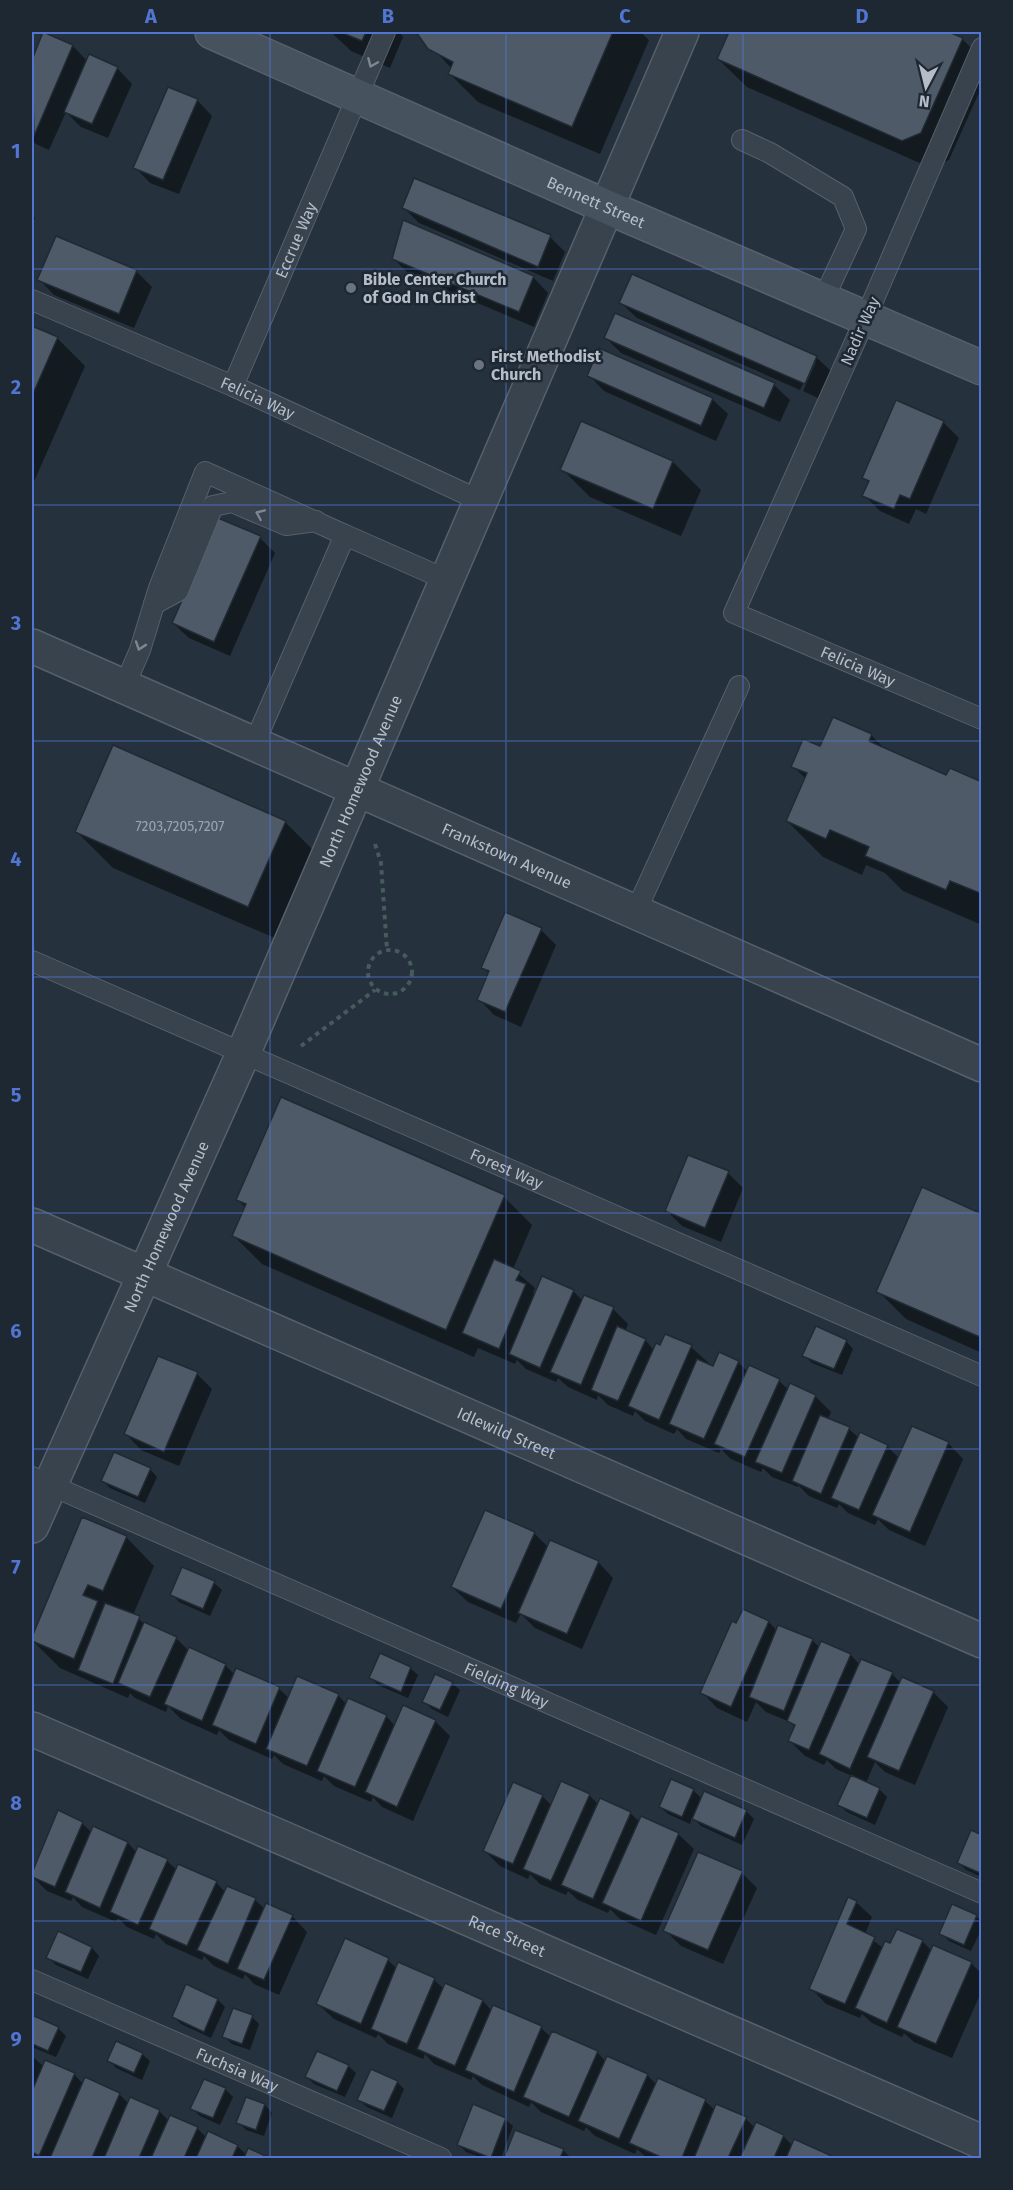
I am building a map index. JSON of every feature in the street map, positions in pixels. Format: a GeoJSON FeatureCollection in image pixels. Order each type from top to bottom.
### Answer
{"type":"FeatureCollection","features":[{"type":"Feature","properties":{"kind":"main road","name":"Bennett Street"},"geometry":{"type":"LineString","coordinates":[[212,32],[607,207],[824,298],[981,368]]}},
{"type":"Feature","properties":{"kind":"street","name":"North Homewood Avenue"},"geometry":{"type":"LineString","coordinates":[[32,1526],[40,1481],[145,1276],[243,1054],[682,32]]}},
{"type":"Feature","properties":{"kind":"street","name":"Frankstown Avenue"},"geometry":{"type":"LineString","coordinates":[[32,646],[635,913],[978,1056]]}},
{"type":"Feature","properties":{"kind":"street","name":"Idlewild Street"},"geometry":{"type":"LineString","coordinates":[[32,1225],[981,1641]]}},
{"type":"Feature","properties":{"kind":"street","name":"Race Street"},"geometry":{"type":"LineString","coordinates":[[32,1729],[981,2142]]}},
{"type":"Feature","properties":{"kind":"lane","name":"Eccrue Way"},"geometry":{"type":"LineString","coordinates":[[233,386],[385,32]]}},
{"type":"Feature","properties":{"kind":"lane","name":"Nadir Way"},"geometry":{"type":"LineString","coordinates":[[734,613],[866,317],[981,48]]}},
{"type":"Feature","properties":{"kind":"lane"},"geometry":{"type":"LineString","coordinates":[[742,140],[770,153],[843,197],[856,229],[824,298]]}},
{"type":"Feature","properties":{"kind":"lane","name":"Felicia Way"},"geometry":{"type":"LineString","coordinates":[[32,300],[233,386],[481,501]]}},
{"type":"Feature","properties":{"kind":"lane"},"geometry":{"type":"LineString","coordinates":[[124,687],[205,472],[447,580]]}},
{"type":"Feature","properties":{"kind":"lane"},"geometry":{"type":"LineString","coordinates":[[154,604],[178,591],[213,506],[232,502],[286,525],[316,521]]}},
{"type":"Feature","properties":{"kind":"lane"},"geometry":{"type":"LineString","coordinates":[[254,744],[345,535]]}},
{"type":"Feature","properties":{"kind":"lane","name":"Felicia Way"},"geometry":{"type":"LineString","coordinates":[[734,613],[981,719]]}},
{"type":"Feature","properties":{"kind":"lane"},"geometry":{"type":"LineString","coordinates":[[635,913],[739,686]]}},
{"type":"Feature","properties":{"kind":"lane","name":"Forest Way"},"geometry":{"type":"LineString","coordinates":[[32,961],[981,1376]]}},
{"type":"Feature","properties":{"kind":"lane","name":"Fielding Way"},"geometry":{"type":"LineString","coordinates":[[40,1481],[981,1893]]}},
{"type":"Feature","properties":{"kind":"lane","name":"Fuchsia Way"},"geometry":{"type":"LineString","coordinates":[[32,1980],[441,2158]]}},
{"type":"Feature","properties":{"kind":"path"},"geometry":{"type":"LineString","coordinates":[[375,843],[381,863],[387,950]]}},
{"type":"Feature","properties":{"kind":"path"},"geometry":{"type":"LineString","coordinates":[[387,950],[395,950],[408,958],[411,964],[412,978],[408,985],[397,994],[389,995],[375,990],[367,970],[374,956],[387,950]]}},
{"type":"Feature","properties":{"kind":"path"},"geometry":{"type":"LineString","coordinates":[[297,1049],[375,990]]}},
{"type":"Feature","properties":{"kind":"building"},"geometry":{"type":"Polygon","coordinates":[[[43,32],[73,45],[34,136],[32,60],[43,32]]]}},
{"type":"Feature","properties":{"kind":"building"},"geometry":{"type":"Polygon","coordinates":[[[340,32],[366,32],[362,41],[340,32]]]}},
{"type":"Feature","properties":{"kind":"building"},"geometry":{"type":"Polygon","coordinates":[[[416,32],[613,32],[572,127],[448,74],[453,62],[428,49],[416,32]]]}},
{"type":"Feature","properties":{"kind":"building"},"geometry":{"type":"Polygon","coordinates":[[[729,32],[949,32],[963,38],[921,133],[902,141],[717,59],[729,32]]]}},
{"type":"Feature","properties":{"kind":"building"},"geometry":{"type":"Polygon","coordinates":[[[89,54],[118,67],[92,124],[64,112],[89,54]]]}},
{"type":"Feature","properties":{"kind":"building"},"geometry":{"type":"Polygon","coordinates":[[[168,87],[198,99],[163,180],[133,168],[168,87]]]}},
{"type":"Feature","properties":{"kind":"building"},"geometry":{"type":"Polygon","coordinates":[[[414,178],[551,235],[538,267],[402,208],[414,178]]]}},
{"type":"Feature","properties":{"kind":"building"},"geometry":{"type":"Polygon","coordinates":[[[403,220],[534,276],[519,312],[392,259],[403,220]]]}},
{"type":"Feature","properties":{"kind":"building"},"geometry":{"type":"Polygon","coordinates":[[[56,236],[137,270],[119,314],[37,280],[56,236]]]}},
{"type":"Feature","properties":{"kind":"building"},"geometry":{"type":"Polygon","coordinates":[[[632,274],[817,356],[805,384],[619,303],[632,274]]]}},
{"type":"Feature","properties":{"kind":"building"},"geometry":{"type":"Polygon","coordinates":[[[615,313],[775,383],[764,408],[604,338],[615,313]]]}},
{"type":"Feature","properties":{"kind":"building"},"geometry":{"type":"Polygon","coordinates":[[[32,326],[58,337],[32,396],[32,326]]]}},
{"type":"Feature","properties":{"kind":"building"},"geometry":{"type":"Polygon","coordinates":[[[599,348],[713,398],[701,426],[587,376],[599,348]]]}},
{"type":"Feature","properties":{"kind":"building"},"geometry":{"type":"Polygon","coordinates":[[[896,400],[944,421],[910,499],[900,495],[894,509],[862,496],[869,481],[862,478],[896,400]]]}},
{"type":"Feature","properties":{"kind":"building"},"geometry":{"type":"Polygon","coordinates":[[[581,421],[673,461],[653,509],[560,470],[581,421]]]}},
{"type":"Feature","properties":{"kind":"building"},"geometry":{"type":"Polygon","coordinates":[[[218,518],[261,536],[214,642],[172,623],[218,518]]]}},
{"type":"Feature","properties":{"kind":"building"},"geometry":{"type":"Polygon","coordinates":[[[833,717],[872,734],[869,741],[946,775],[950,768],[982,782],[982,894],[950,881],[946,890],[865,856],[869,847],[830,830],[826,839],[786,821],[807,773],[791,767],[803,739],[820,746],[833,717]]]}},
{"type":"Feature","properties":{"kind":"building"},"geometry":{"type":"Polygon","coordinates":[[[113,745],[286,821],[248,907],[75,832],[113,745]]]}},
{"type":"Feature","properties":{"kind":"building"},"geometry":{"type":"Polygon","coordinates":[[[505,912],[542,928],[505,1012],[477,1000],[489,971],[481,968],[505,912]]]}},
{"type":"Feature","properties":{"kind":"building"},"geometry":{"type":"Polygon","coordinates":[[[281,1097],[505,1195],[446,1330],[232,1236],[246,1204],[236,1200],[281,1097]]]}},
{"type":"Feature","properties":{"kind":"building"},"geometry":{"type":"Polygon","coordinates":[[[688,1155],[729,1171],[705,1228],[665,1211],[688,1155]]]}},
{"type":"Feature","properties":{"kind":"building"},"geometry":{"type":"Polygon","coordinates":[[[922,1187],[982,1214],[982,1338],[876,1292],[922,1187]]]}},
{"type":"Feature","properties":{"kind":"building"},"geometry":{"type":"Polygon","coordinates":[[[494,1259],[521,1271],[516,1280],[526,1284],[499,1349],[462,1333],[494,1259]]]}},
{"type":"Feature","properties":{"kind":"building"},"geometry":{"type":"Polygon","coordinates":[[[542,1276],[574,1290],[540,1368],[509,1354],[542,1276]]]}},
{"type":"Feature","properties":{"kind":"building"},"geometry":{"type":"Polygon","coordinates":[[[584,1295],[614,1307],[581,1385],[550,1372],[584,1295]]]}},
{"type":"Feature","properties":{"kind":"building"},"geometry":{"type":"Polygon","coordinates":[[[617,1326],[646,1339],[618,1401],[591,1390],[617,1326]]]}},
{"type":"Feature","properties":{"kind":"building"},"geometry":{"type":"Polygon","coordinates":[[[816,1326],[847,1340],[834,1369],[802,1356],[816,1326]]]}},
{"type":"Feature","properties":{"kind":"building"},"geometry":{"type":"Polygon","coordinates":[[[665,1334],[692,1345],[659,1420],[628,1406],[656,1343],[660,1345],[665,1334]]]}},
{"type":"Feature","properties":{"kind":"building"},"geometry":{"type":"Polygon","coordinates":[[[719,1352],[739,1361],[704,1439],[669,1424],[697,1359],[713,1366],[719,1352]]]}},
{"type":"Feature","properties":{"kind":"building"},"geometry":{"type":"Polygon","coordinates":[[[158,1356],[198,1372],[164,1452],[124,1434],[158,1356]]]}},
{"type":"Feature","properties":{"kind":"building"},"geometry":{"type":"Polygon","coordinates":[[[749,1365],[780,1379],[745,1457],[714,1444],[749,1365]]]}},
{"type":"Feature","properties":{"kind":"building"},"geometry":{"type":"Polygon","coordinates":[[[790,1383],[816,1395],[782,1473],[755,1462],[790,1383]]]}},
{"type":"Feature","properties":{"kind":"building"},"geometry":{"type":"Polygon","coordinates":[[[820,1415],[850,1427],[821,1494],[792,1481],[820,1415]]]}},
{"type":"Feature","properties":{"kind":"building"},"geometry":{"type":"Polygon","coordinates":[[[912,1426],[949,1442],[910,1532],[872,1515],[912,1426]]]}},
{"type":"Feature","properties":{"kind":"building"},"geometry":{"type":"Polygon","coordinates":[[[860,1432],[888,1445],[859,1510],[831,1498],[860,1432]]]}},
{"type":"Feature","properties":{"kind":"building"},"geometry":{"type":"Polygon","coordinates":[[[114,1452],[151,1468],[138,1497],[101,1481],[114,1452]]]}},
{"type":"Feature","properties":{"kind":"building"},"geometry":{"type":"Polygon","coordinates":[[[485,1510],[535,1532],[501,1609],[451,1587],[485,1510]]]}},
{"type":"Feature","properties":{"kind":"building"},"geometry":{"type":"Polygon","coordinates":[[[82,1517],[127,1536],[103,1591],[88,1585],[83,1595],[98,1601],[74,1659],[32,1641],[32,1637],[82,1517]]]}},
{"type":"Feature","properties":{"kind":"building"},"geometry":{"type":"Polygon","coordinates":[[[550,1540],[599,1561],[567,1634],[518,1613],[550,1540]]]}},
{"type":"Feature","properties":{"kind":"building"},"geometry":{"type":"Polygon","coordinates":[[[182,1567],[215,1581],[203,1609],[170,1595],[182,1567]]]}},
{"type":"Feature","properties":{"kind":"building"},"geometry":{"type":"Polygon","coordinates":[[[105,1603],[140,1616],[113,1684],[78,1670],[105,1603]]]}},
{"type":"Feature","properties":{"kind":"building"},"geometry":{"type":"Polygon","coordinates":[[[743,1609],[769,1621],[731,1707],[700,1693],[732,1621],[736,1623],[743,1609]]]}},
{"type":"Feature","properties":{"kind":"building"},"geometry":{"type":"Polygon","coordinates":[[[144,1622],[177,1637],[150,1697],[118,1683],[144,1622]]]}},
{"type":"Feature","properties":{"kind":"building"},"geometry":{"type":"Polygon","coordinates":[[[778,1625],[813,1639],[784,1711],[749,1697],[778,1625]]]}},
{"type":"Feature","properties":{"kind":"building"},"geometry":{"type":"Polygon","coordinates":[[[821,1641],[851,1654],[809,1750],[788,1741],[795,1725],[787,1721],[821,1641]]]}},
{"type":"Feature","properties":{"kind":"building"},"geometry":{"type":"Polygon","coordinates":[[[189,1647],[226,1664],[202,1721],[164,1704],[189,1647]]]}},
{"type":"Feature","properties":{"kind":"building"},"geometry":{"type":"Polygon","coordinates":[[[380,1653],[411,1667],[401,1692],[369,1678],[380,1653]]]}},
{"type":"Feature","properties":{"kind":"building"},"geometry":{"type":"Polygon","coordinates":[[[861,1659],[893,1672],[850,1769],[819,1754],[861,1659]]]}},
{"type":"Feature","properties":{"kind":"building"},"geometry":{"type":"Polygon","coordinates":[[[236,1668],[280,1687],[256,1744],[212,1725],[236,1668]]]}},
{"type":"Feature","properties":{"kind":"building"},"geometry":{"type":"Polygon","coordinates":[[[435,1674],[453,1682],[440,1710],[422,1702],[435,1674]]]}},
{"type":"Feature","properties":{"kind":"building"},"geometry":{"type":"Polygon","coordinates":[[[297,1676],[339,1694],[307,1766],[266,1749],[297,1676]]]}},
{"type":"Feature","properties":{"kind":"building"},"geometry":{"type":"Polygon","coordinates":[[[902,1677],[934,1691],[899,1771],[867,1757],[902,1677]]]}},
{"type":"Feature","properties":{"kind":"building"},"geometry":{"type":"Polygon","coordinates":[[[348,1698],[387,1715],[355,1787],[317,1771],[348,1698]]]}},
{"type":"Feature","properties":{"kind":"building"},"geometry":{"type":"Polygon","coordinates":[[[403,1705],[436,1720],[397,1807],[365,1792],[403,1705]]]}},
{"type":"Feature","properties":{"kind":"building"},"geometry":{"type":"Polygon","coordinates":[[[851,1775],[880,1788],[867,1818],[837,1805],[851,1775]]]}},
{"type":"Feature","properties":{"kind":"building"},"geometry":{"type":"Polygon","coordinates":[[[671,1779],[694,1789],[682,1817],[659,1807],[671,1779]]]}},
{"type":"Feature","properties":{"kind":"building"},"geometry":{"type":"Polygon","coordinates":[[[561,1781],[590,1794],[551,1881],[523,1869],[561,1781]]]}},
{"type":"Feature","properties":{"kind":"building"},"geometry":{"type":"Polygon","coordinates":[[[513,1782],[543,1795],[513,1864],[483,1851],[513,1782]]]}},
{"type":"Feature","properties":{"kind":"building"},"geometry":{"type":"Polygon","coordinates":[[[704,1791],[747,1810],[735,1838],[692,1819],[704,1791]]]}},
{"type":"Feature","properties":{"kind":"building"},"geometry":{"type":"Polygon","coordinates":[[[600,1798],[631,1812],[593,1899],[561,1885],[600,1798]]]}},
{"type":"Feature","properties":{"kind":"building"},"geometry":{"type":"Polygon","coordinates":[[[58,1810],[83,1822],[55,1887],[32,1877],[32,1873],[58,1810]]]}},
{"type":"Feature","properties":{"kind":"building"},"geometry":{"type":"Polygon","coordinates":[[[641,1816],[679,1833],[641,1921],[602,1903],[641,1816]]]}},
{"type":"Feature","properties":{"kind":"building"},"geometry":{"type":"Polygon","coordinates":[[[93,1826],[128,1842],[100,1908],[65,1892],[93,1826]]]}},
{"type":"Feature","properties":{"kind":"building"},"geometry":{"type":"Polygon","coordinates":[[[971,1830],[982,1835],[980,1873],[957,1863],[971,1830]]]}},
{"type":"Feature","properties":{"kind":"building"},"geometry":{"type":"Polygon","coordinates":[[[138,1846],[168,1859],[138,1925],[110,1912],[138,1846]]]}},
{"type":"Feature","properties":{"kind":"building"},"geometry":{"type":"Polygon","coordinates":[[[698,1852],[743,1871],[708,1950],[663,1931],[698,1852]]]}},
{"type":"Feature","properties":{"kind":"building"},"geometry":{"type":"Polygon","coordinates":[[[178,1864],[217,1881],[187,1946],[149,1929],[178,1864]]]}},
{"type":"Feature","properties":{"kind":"building"},"geometry":{"type":"Polygon","coordinates":[[[227,1886],[256,1898],[228,1964],[197,1950],[227,1886]]]}},
{"type":"Feature","properties":{"kind":"building"},"geometry":{"type":"Polygon","coordinates":[[[848,1897],[857,1901],[847,1924],[875,1937],[845,2004],[809,1989],[848,1897]]]}},
{"type":"Feature","properties":{"kind":"building"},"geometry":{"type":"Polygon","coordinates":[[[266,1903],[293,1915],[264,1980],[237,1969],[266,1903]]]}},
{"type":"Feature","properties":{"kind":"building"},"geometry":{"type":"Polygon","coordinates":[[[952,1904],[977,1915],[964,1945],[939,1934],[952,1904]]]}},
{"type":"Feature","properties":{"kind":"building"},"geometry":{"type":"Polygon","coordinates":[[[897,1929],[923,1940],[887,2023],[855,2008],[885,1941],[890,1943],[897,1929]]]}},
{"type":"Feature","properties":{"kind":"building"},"geometry":{"type":"Polygon","coordinates":[[[58,1931],[92,1947],[81,1972],[46,1958],[58,1931]]]}},
{"type":"Feature","properties":{"kind":"building"},"geometry":{"type":"Polygon","coordinates":[[[345,1938],[389,1958],[361,2024],[316,2004],[345,1938]]]}},
{"type":"Feature","properties":{"kind":"building"},"geometry":{"type":"Polygon","coordinates":[[[933,1945],[972,1962],[936,2044],[897,2027],[933,1945]]]}},
{"type":"Feature","properties":{"kind":"building"},"geometry":{"type":"Polygon","coordinates":[[[398,1962],[435,1978],[407,2044],[371,2029],[398,1962]]]}},
{"type":"Feature","properties":{"kind":"building"},"geometry":{"type":"Polygon","coordinates":[[[445,1983],[483,2000],[455,2066],[417,2049],[445,1983]]]}},
{"type":"Feature","properties":{"kind":"building"},"geometry":{"type":"Polygon","coordinates":[[[186,1984],[218,1999],[204,2032],[172,2017],[186,1984]]]}},
{"type":"Feature","properties":{"kind":"building"},"geometry":{"type":"Polygon","coordinates":[[[493,2005],[542,2026],[514,2092],[465,2070],[493,2005]]]}},
{"type":"Feature","properties":{"kind":"building"},"geometry":{"type":"Polygon","coordinates":[[[233,2008],[253,2015],[242,2044],[222,2037],[233,2008]]]}},
{"type":"Feature","properties":{"kind":"building"},"geometry":{"type":"Polygon","coordinates":[[[32,2015],[59,2027],[48,2051],[32,2044],[32,2015]]]}},
{"type":"Feature","properties":{"kind":"building"},"geometry":{"type":"Polygon","coordinates":[[[552,2031],[598,2051],[569,2117],[523,2097],[552,2031]]]}},
{"type":"Feature","properties":{"kind":"building"},"geometry":{"type":"Polygon","coordinates":[[[116,2041],[143,2053],[134,2073],[107,2061],[116,2041]]]}},
{"type":"Feature","properties":{"kind":"building"},"geometry":{"type":"Polygon","coordinates":[[[317,2051],[349,2065],[337,2091],[305,2077],[317,2051]]]}},
{"type":"Feature","properties":{"kind":"building"},"geometry":{"type":"Polygon","coordinates":[[[607,2056],[648,2074],[619,2139],[578,2121],[607,2056]]]}},
{"type":"Feature","properties":{"kind":"building"},"geometry":{"type":"Polygon","coordinates":[[[45,2060],[75,2073],[39,2156],[32,2152],[32,2091],[45,2060]]]}},
{"type":"Feature","properties":{"kind":"building"},"geometry":{"type":"Polygon","coordinates":[[[371,2069],[398,2081],[384,2111],[357,2100],[371,2069]]]}},
{"type":"Feature","properties":{"kind":"building"},"geometry":{"type":"Polygon","coordinates":[[[85,2077],[120,2093],[92,2158],[50,2158],[85,2077]]]}},
{"type":"Feature","properties":{"kind":"building"},"geometry":{"type":"Polygon","coordinates":[[[658,2078],[706,2099],[682,2158],[663,2158],[629,2143],[658,2078]]]}},
{"type":"Feature","properties":{"kind":"building"},"geometry":{"type":"Polygon","coordinates":[[[204,2079],[226,2088],[213,2118],[190,2109],[204,2079]]]}},
{"type":"Feature","properties":{"kind":"building"},"geometry":{"type":"Polygon","coordinates":[[[130,2097],[160,2110],[139,2158],[104,2158],[130,2097]]]}},
{"type":"Feature","properties":{"kind":"building"},"geometry":{"type":"Polygon","coordinates":[[[246,2097],[265,2104],[256,2130],[236,2123],[246,2097]]]}},
{"type":"Feature","properties":{"kind":"building"},"geometry":{"type":"Polygon","coordinates":[[[473,2104],[506,2118],[491,2158],[457,2145],[473,2104]]]}},
{"type":"Feature","properties":{"kind":"building"},"geometry":{"type":"Polygon","coordinates":[[[716,2104],[747,2117],[728,2158],[694,2158],[716,2104]]]}},
{"type":"Feature","properties":{"kind":"building"},"geometry":{"type":"Polygon","coordinates":[[[170,2115],[198,2127],[184,2158],[151,2158],[170,2115]]]}},
{"type":"Feature","properties":{"kind":"building"},"geometry":{"type":"Polygon","coordinates":[[[756,2122],[784,2135],[774,2158],[740,2158],[756,2122]]]}},
{"type":"Feature","properties":{"kind":"building"},"geometry":{"type":"Polygon","coordinates":[[[515,2130],[564,2149],[560,2158],[504,2158],[515,2130]]]}},
{"type":"Feature","properties":{"kind":"building"},"geometry":{"type":"Polygon","coordinates":[[[208,2131],[238,2145],[232,2158],[196,2158],[208,2131]]]}},
{"type":"Feature","properties":{"kind":"building"},"geometry":{"type":"Polygon","coordinates":[[[794,2139],[834,2157],[834,2158],[786,2158],[794,2139]]]}},
{"type":"Feature","properties":{"kind":"building"},"geometry":{"type":"Polygon","coordinates":[[[248,2148],[270,2158],[244,2158],[248,2148]]]}},
{"type":"Feature","properties":{"kind":"place","name":"Bible Center Church of God In Christ"},"geometry":{"type":"Point","coordinates":[351,288]}},
{"type":"Feature","properties":{"kind":"place","name":"First Methodist Church"},"geometry":{"type":"Point","coordinates":[479,365]}}]}
